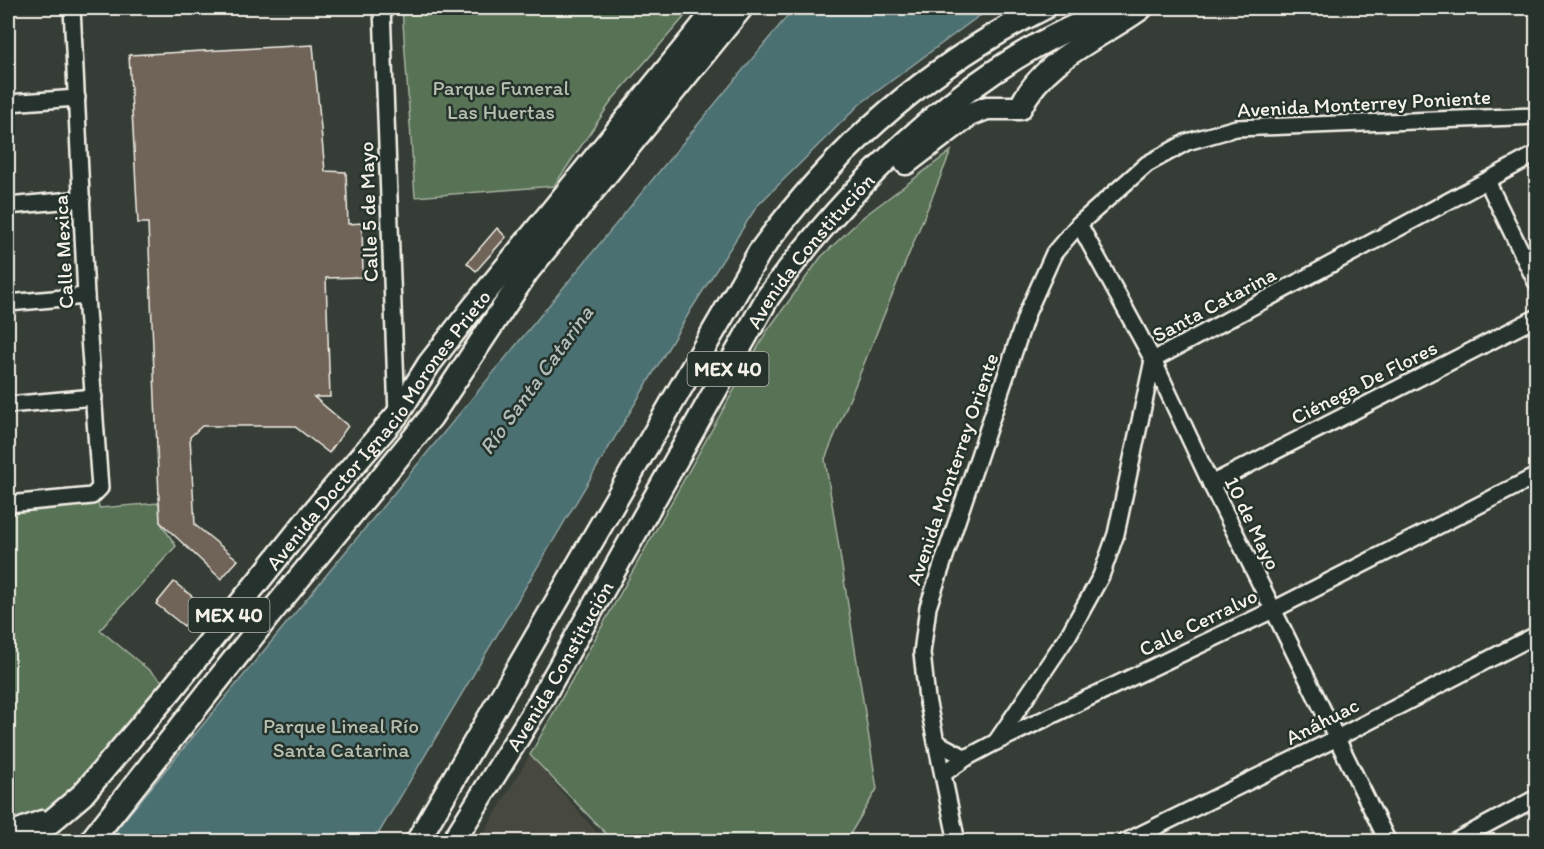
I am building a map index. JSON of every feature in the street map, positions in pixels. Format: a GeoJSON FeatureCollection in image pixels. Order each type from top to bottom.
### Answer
{"type":"FeatureCollection","features":[{"type":"Feature","properties":{"kind":"highway","name":"Avenida Doctor Ignacio Morones Prieto"},"geometry":{"type":"LineString","coordinates":[[27,842],[82,795],[166,696],[320,504],[397,415],[429,364],[465,318],[717,8]]}},
{"type":"Feature","properties":{"kind":"highway","name":"Avenida Doctor Ignacio Morones Prieto"},"geometry":{"type":"LineString","coordinates":[[90,842],[270,614],[431,417],[527,272],[741,8]]}},
{"type":"Feature","properties":{"kind":"highway","name":"Avenida Constitución"},"geometry":{"type":"LineString","coordinates":[[417,842],[759,253],[781,222],[857,137],[914,88],[976,45],[1044,8]]}},
{"type":"Feature","properties":{"kind":"highway","name":"Avenida Constitución"},"geometry":{"type":"LineString","coordinates":[[453,842],[541,700],[768,297],[807,245],[850,196],[928,123],[983,79],[1055,37],[1122,8]]}},
{"type":"Feature","properties":{"kind":"highway"},"geometry":{"type":"LineString","coordinates":[[850,196],[901,167],[969,115],[987,108],[1020,108],[1030,88],[1049,69],[1077,48],[1141,8]]}},
{"type":"Feature","properties":{"kind":"highway"},"geometry":{"type":"LineString","coordinates":[[8,835],[60,815]]}},
{"type":"Feature","properties":{"kind":"street","name":"Calle Mexica"},"geometry":{"type":"LineString","coordinates":[[8,504],[97,494],[100,488],[86,296],[72,8]]}},
{"type":"Feature","properties":{"kind":"street","name":"Calle 5 de Mayo"},"geometry":{"type":"LineString","coordinates":[[382,8],[397,415]]}},
{"type":"Feature","properties":{"kind":"street"},"geometry":{"type":"LineString","coordinates":[[8,103],[77,98]]}},
{"type":"Feature","properties":{"kind":"street","name":"Avenida Monterrey Poniente"},"geometry":{"type":"LineString","coordinates":[[1079,224],[1147,164],[1187,142],[1236,128],[1536,116]]}},
{"type":"Feature","properties":{"kind":"street","name":"Santa Catarina"},"geometry":{"type":"LineString","coordinates":[[996,742],[1069,634],[1101,576],[1116,534],[1153,360],[1536,153]]}},
{"type":"Feature","properties":{"kind":"street"},"geometry":{"type":"LineString","coordinates":[[1487,181],[1536,282]]}},
{"type":"Feature","properties":{"kind":"street"},"geometry":{"type":"LineString","coordinates":[[8,206],[82,199]]}},
{"type":"Feature","properties":{"kind":"street","name":"10 de Mayo"},"geometry":{"type":"LineString","coordinates":[[1079,224],[1153,360],[1211,484],[1388,842]]}},
{"type":"Feature","properties":{"kind":"street","name":"Avenida Monterrey Oriente"},"geometry":{"type":"LineString","coordinates":[[957,842],[927,699],[922,653],[928,607],[1027,313],[1054,253],[1079,224]]}},
{"type":"Feature","properties":{"kind":"street"},"geometry":{"type":"LineString","coordinates":[[8,303],[86,296]]}},
{"type":"Feature","properties":{"kind":"street","name":"Ciénega De Flores"},"geometry":{"type":"LineString","coordinates":[[1211,484],[1536,318]]}},
{"type":"Feature","properties":{"kind":"street"},"geometry":{"type":"LineString","coordinates":[[8,405],[94,397]]}},
{"type":"Feature","properties":{"kind":"street","name":"Calle Cerralvo"},"geometry":{"type":"LineString","coordinates":[[943,774],[966,758],[996,742],[1273,610],[1536,476]]}},
{"type":"Feature","properties":{"kind":"street","name":"Anáhuac"},"geometry":{"type":"LineString","coordinates":[[1125,842],[1337,738],[1536,635]]}},
{"type":"Feature","properties":{"kind":"street"},"geometry":{"type":"LineString","coordinates":[[936,742],[966,758]]}},
{"type":"Feature","properties":{"kind":"street"},"geometry":{"type":"LineString","coordinates":[[1454,842],[1536,798]]}},
{"type":"Feature","properties":{"kind":"shaded area"},"geometry":{"type":"Polygon","coordinates":[[[530,755],[604,841],[479,841],[530,755]]]}},
{"type":"Feature","properties":{"kind":"green space","name":"Parque Funeral Las Huertas"},"geometry":{"type":"Polygon","coordinates":[[[402,8],[692,8],[613,99],[554,186],[415,197],[402,8]]]}},
{"type":"Feature","properties":{"kind":"green space"},"geometry":{"type":"Polygon","coordinates":[[[951,151],[825,459],[877,789],[846,841],[613,841],[530,755],[767,331],[821,257],[863,217],[951,151]]]}},
{"type":"Feature","properties":{"kind":"green space"},"geometry":{"type":"Polygon","coordinates":[[[97,493],[99,508],[159,503],[160,522],[176,546],[100,630],[172,689],[82,794],[8,835],[8,504],[97,493]]]}},
{"type":"Feature","properties":{"kind":"water","name":"Río Santa Catarina"},"geometry":{"type":"Polygon","coordinates":[[[794,8],[1000,8],[979,16],[860,104],[757,206],[692,308],[374,841],[107,841],[794,8]]]}},
{"type":"Feature","properties":{"kind":"building"},"geometry":{"type":"Polygon","coordinates":[[[313,45],[325,171],[346,172],[348,224],[362,223],[363,277],[326,278],[330,397],[314,397],[348,426],[329,453],[294,426],[202,426],[190,437],[195,525],[238,560],[221,579],[160,522],[148,223],[138,223],[129,55],[313,45]]]}},
{"type":"Feature","properties":{"kind":"building"},"geometry":{"type":"Polygon","coordinates":[[[497,228],[506,237],[476,271],[467,263],[497,228]]]}},
{"type":"Feature","properties":{"kind":"building"},"geometry":{"type":"Polygon","coordinates":[[[174,582],[202,604],[184,626],[156,604],[174,582]]]}},
{"type":"Feature","properties":{"kind":"park label","name":"Parque Lineal Río Santa Catarina"},"geometry":{"type":"Point","coordinates":[341,737]}}]}
